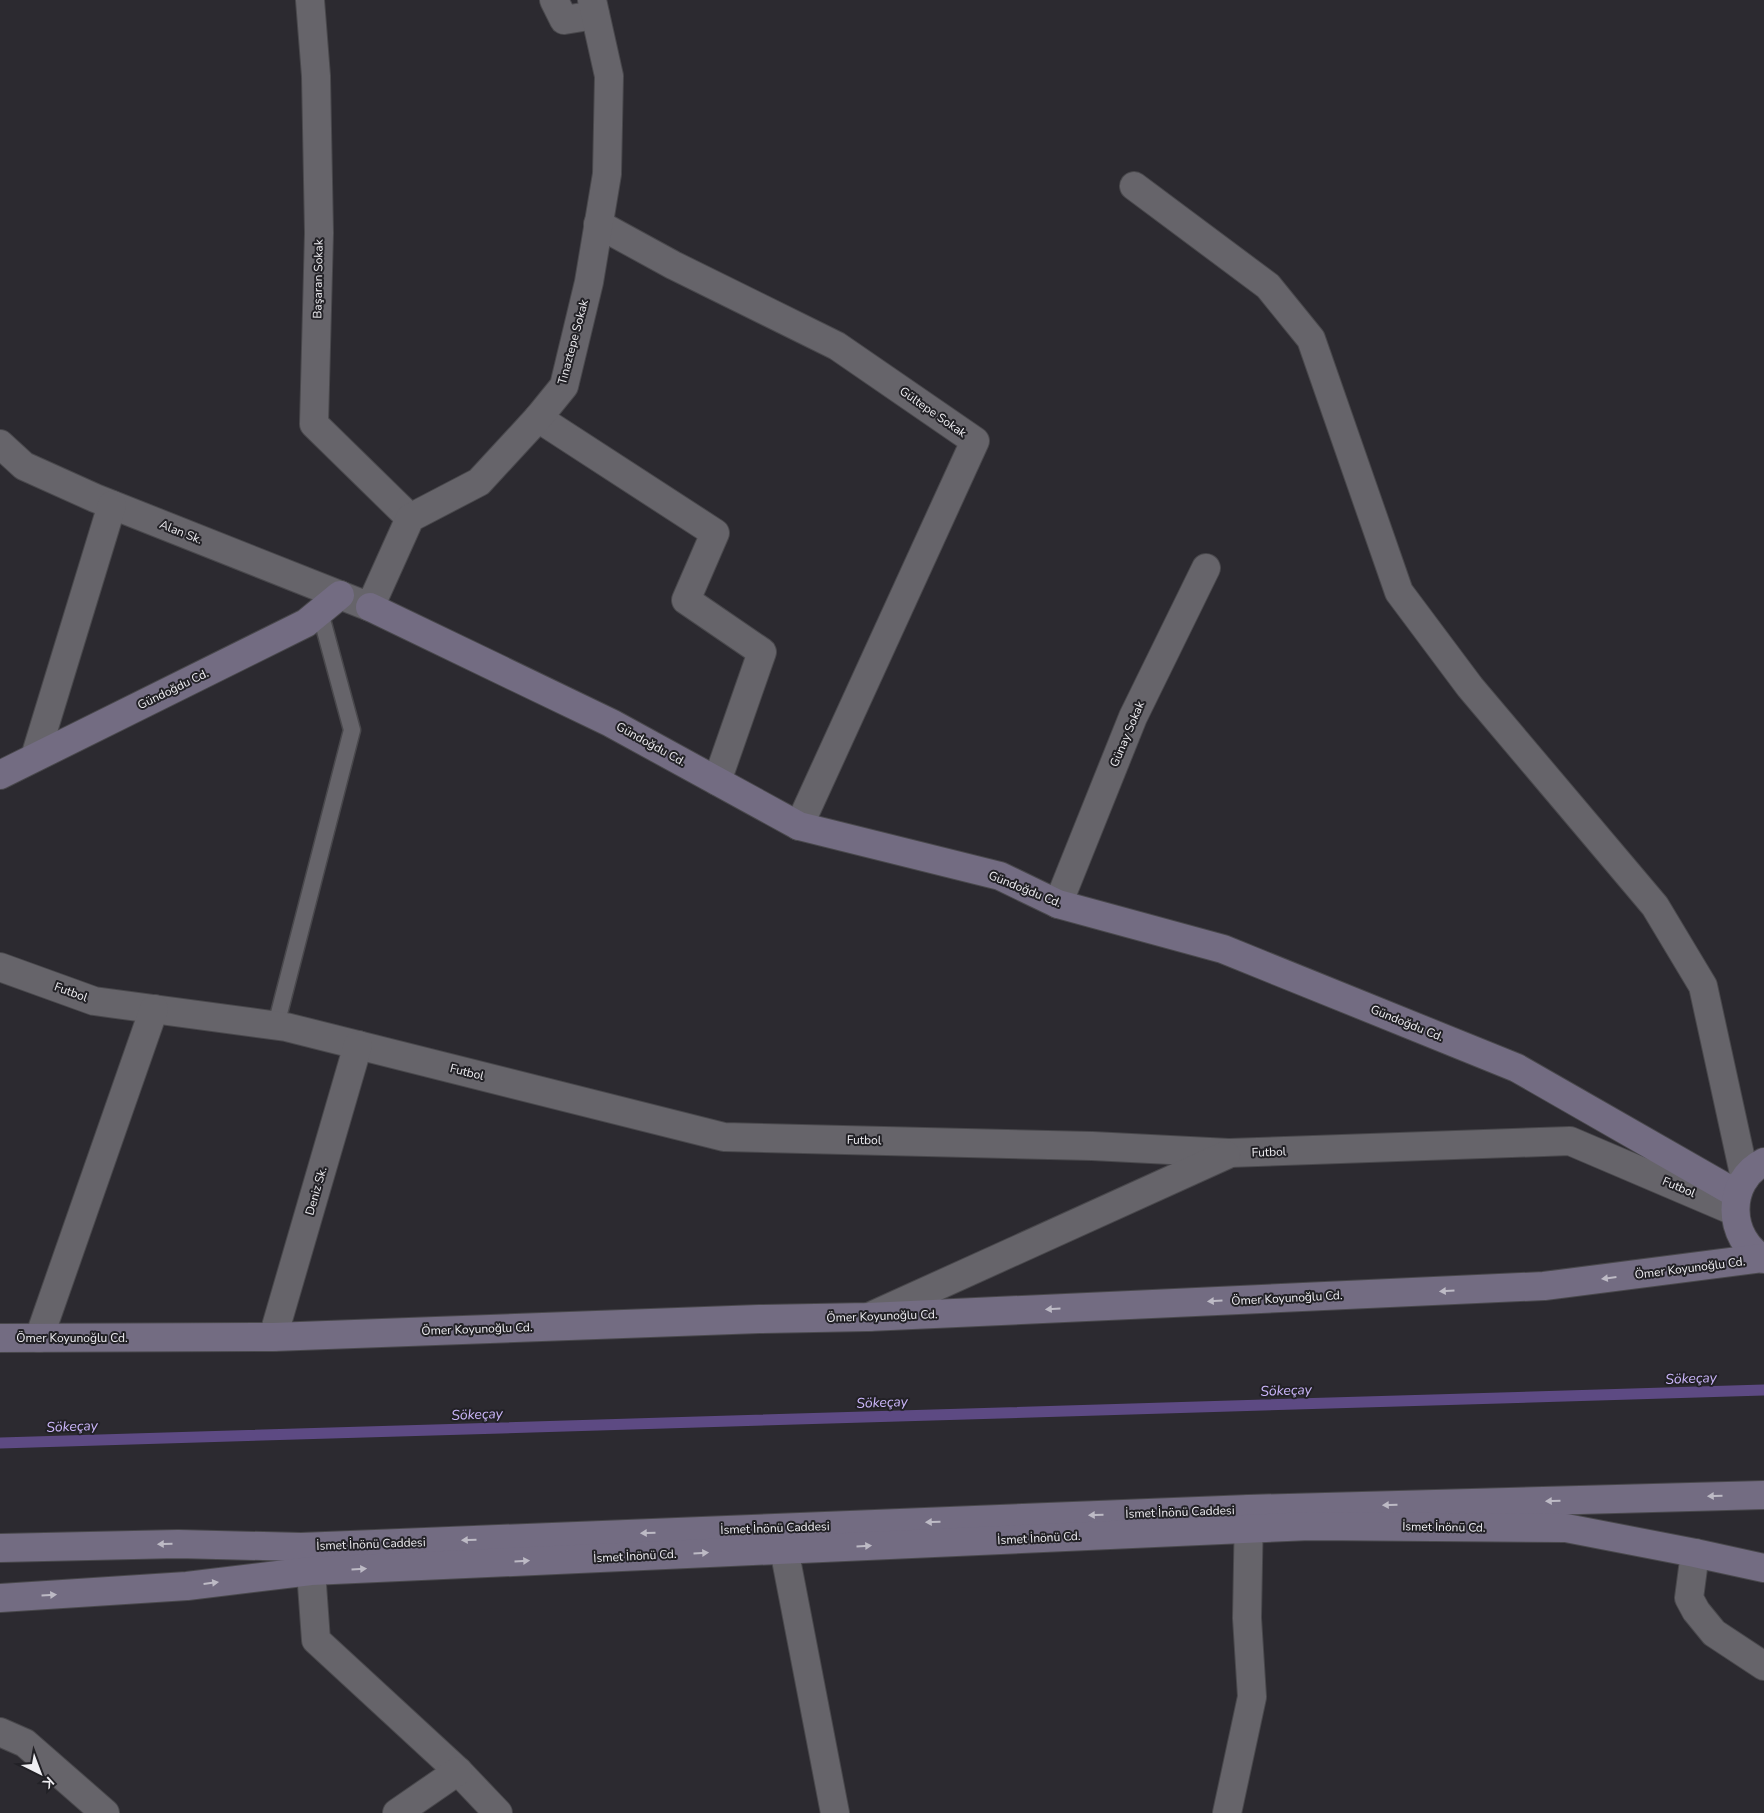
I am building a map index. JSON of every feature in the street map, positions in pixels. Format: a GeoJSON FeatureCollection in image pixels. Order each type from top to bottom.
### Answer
{"type":"FeatureCollection","features":[{"type":"Feature","properties":{"kind":"street"},"geometry":{"type":"LineString","coordinates":[[554,0],[564,20],[593,8]]}},
{"type":"Feature","properties":{"kind":"street","name":"Başaran Sokak"},"geometry":{"type":"LineString","coordinates":[[317,2],[316,76],[319,233],[314,424],[410,518]]}},
{"type":"Feature","properties":{"kind":"street","name":"Tınaztepe Sokak"},"geometry":{"type":"LineString","coordinates":[[410,518],[479,482],[538,418],[564,386],[589,282],[607,174],[609,76],[593,8]]}},
{"type":"Feature","properties":{"kind":"street"},"geometry":{"type":"LineString","coordinates":[[1134,186],[1268,286],[1311,339],[1399,592],[1470,687],[1655,906],[1703,986],[1745,1186],[1738,1230],[1747,1246],[1763,1259]]}},
{"type":"Feature","properties":{"kind":"street","name":"Gültepe Sokak"},"geometry":{"type":"LineString","coordinates":[[598,224],[673,265],[837,346],[975,441],[799,826]]}},
{"type":"Feature","properties":{"kind":"street"},"geometry":{"type":"LineString","coordinates":[[538,418],[715,533],[686,600],[762,652],[717,781]]}},
{"type":"Feature","properties":{"kind":"street","name":"Alan Sk."},"geometry":{"type":"LineString","coordinates":[[0,444],[24,466],[330,604],[370,607]]}},
{"type":"Feature","properties":{"kind":"street"},"geometry":{"type":"LineString","coordinates":[[35,757],[112,505]]}},
{"type":"Feature","properties":{"kind":"street"},"geometry":{"type":"LineString","coordinates":[[370,607],[410,518]]}},
{"type":"Feature","properties":{"kind":"street","name":"Günay Sokak"},"geometry":{"type":"LineString","coordinates":[[1058,904],[1132,717],[1206,568]]}},
{"type":"Feature","properties":{"kind":"street","name":"Gündoğdu Cd."},"geometry":{"type":"LineString","coordinates":[[0,775],[306,623],[330,604]]}},
{"type":"Feature","properties":{"kind":"street","name":"Gündoğdu Cd."},"geometry":{"type":"LineString","coordinates":[[370,607],[611,723],[799,826],[1000,876],[1058,904],[1223,949],[1516,1068],[1745,1186]]}},
{"type":"Feature","properties":{"kind":"street","name":"Futbol"},"geometry":{"type":"LineString","coordinates":[[0,967],[94,1001],[276,1025],[724,1136],[1092,1146],[1229,1153],[1570,1141],[1745,1186]]}},
{"type":"Feature","properties":{"kind":"street"},"geometry":{"type":"LineString","coordinates":[[39,1338],[154,1009]]}},
{"type":"Feature","properties":{"kind":"street","name":"Deniz Sk."},"geometry":{"type":"LineString","coordinates":[[273,1337],[358,1045]]}},
{"type":"Feature","properties":{"kind":"street"},"geometry":{"type":"LineString","coordinates":[[868,1317],[1229,1153]]}},
{"type":"Feature","properties":{"kind":"street","name":"Ömer Koyunoğlu Cd."},"geometry":{"type":"LineString","coordinates":[[0,1338],[273,1337],[759,1319],[868,1317],[1544,1286],[1763,1259]]}},
{"type":"Feature","properties":{"kind":"street","name":"İsmet İnönü Cd."},"geometry":{"type":"LineString","coordinates":[[306,1559],[784,1549],[1249,1519],[1764,1495]]}},
{"type":"Feature","properties":{"kind":"street"},"geometry":{"type":"LineString","coordinates":[[1227,1813],[1252,1696],[1247,1618],[1249,1519]]}},
{"type":"Feature","properties":{"kind":"street","name":"İsmet İnönü Cd."},"geometry":{"type":"LineString","coordinates":[[1249,1519],[1310,1526],[1566,1528],[1694,1552],[1764,1568]]}},
{"type":"Feature","properties":{"kind":"street","name":"İsmet İnönü Caddesi"},"geometry":{"type":"LineString","coordinates":[[306,1559],[1249,1519]]}},
{"type":"Feature","properties":{"kind":"street"},"geometry":{"type":"LineString","coordinates":[[0,1548],[178,1544],[306,1559]]}},
{"type":"Feature","properties":{"kind":"street"},"geometry":{"type":"LineString","coordinates":[[784,1549],[835,1813]]}},
{"type":"Feature","properties":{"kind":"street"},"geometry":{"type":"LineString","coordinates":[[1694,1552],[1689,1598],[1696,1611],[1714,1633],[1764,1666]]}},
{"type":"Feature","properties":{"kind":"street"},"geometry":{"type":"LineString","coordinates":[[0,1598],[187,1586],[306,1559]]}},
{"type":"Feature","properties":{"kind":"street"},"geometry":{"type":"LineString","coordinates":[[306,1559],[316,1640],[458,1771],[498,1813]]}},
{"type":"Feature","properties":{"kind":"street"},"geometry":{"type":"LineString","coordinates":[[0,1732],[25,1743],[105,1813]]}},
{"type":"Feature","properties":{"kind":"street"},"geometry":{"type":"LineString","coordinates":[[397,1813],[458,1771]]}},
{"type":"Feature","properties":{"kind":"lane"},"geometry":{"type":"LineString","coordinates":[[276,1025],[352,730],[330,604]]}},
{"type":"Feature","properties":{"kind":"waterway","name":"Sökeçay"},"geometry":{"type":"LineString","coordinates":[[0,1443],[1764,1390]]}}]}
